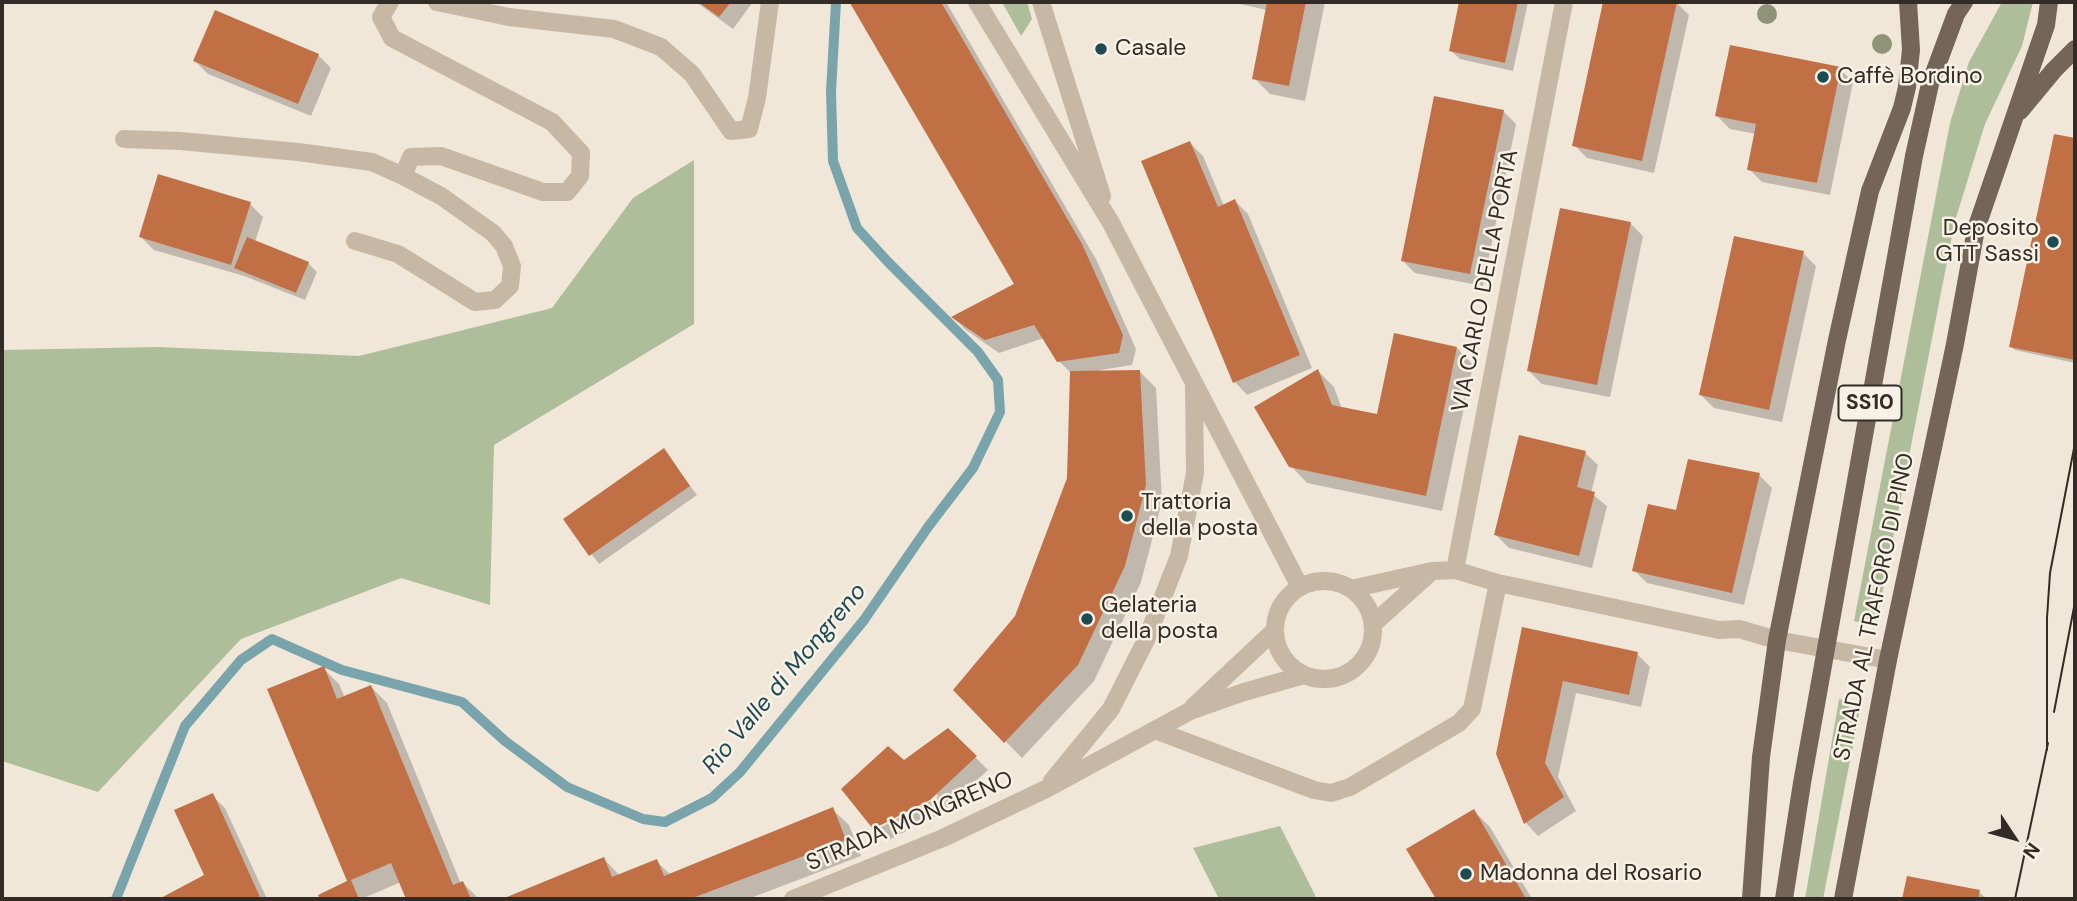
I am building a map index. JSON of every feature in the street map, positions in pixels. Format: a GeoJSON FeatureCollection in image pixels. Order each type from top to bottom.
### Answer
{"type":"FeatureCollection","features":[{"type":"Feature","properties":{"kind":"main road","name":"SS10"},"geometry":{"type":"LineString","coordinates":[[1908,2],[1911,50],[1902,108],[1914,156]]}},
{"type":"Feature","properties":{"kind":"main road","name":"STRADA AL TRAFORO DI PINO"},"geometry":{"type":"LineString","coordinates":[[1784,899],[1802,782],[1914,156],[1930,84],[1956,14],[1964,2]]}},
{"type":"Feature","properties":{"kind":"main road","name":"STRADA AL TRAFORO DI PINO"},"geometry":{"type":"LineString","coordinates":[[1843,899],[1888,660],[1976,229],[2046,25],[2049,2]]}},
{"type":"Feature","properties":{"kind":"main road"},"geometry":{"type":"LineString","coordinates":[[2011,122],[2075,49]]}},
{"type":"Feature","properties":{"kind":"main road"},"geometry":{"type":"LineString","coordinates":[[1751,899],[1761,757],[1777,640],[1870,191],[1902,108],[1940,57]]}},
{"type":"Feature","properties":{"kind":"street"},"geometry":{"type":"LineString","coordinates":[[390,2],[381,17],[392,38],[552,122],[581,153],[580,176],[567,192],[542,192],[441,156],[411,157],[402,176]]}},
{"type":"Feature","properties":{"kind":"street"},"geometry":{"type":"LineString","coordinates":[[437,2],[509,17],[614,29],[661,47],[692,74],[731,131],[749,129],[757,98],[770,2]]}},
{"type":"Feature","properties":{"kind":"street","name":"STRADA MONGRENO"},"geometry":{"type":"LineString","coordinates":[[977,2],[1111,223],[1300,587]]}},
{"type":"Feature","properties":{"kind":"street","name":"STRADA MONGRENO"},"geometry":{"type":"LineString","coordinates":[[1041,2],[1111,223]]}},
{"type":"Feature","properties":{"kind":"street","name":"VIA CARLO DELLA PORTA"},"geometry":{"type":"LineString","coordinates":[[1455,570],[1564,2]]}},
{"type":"Feature","properties":{"kind":"street"},"geometry":{"type":"LineString","coordinates":[[124,139],[180,141],[372,162],[440,196],[493,233],[504,246],[512,266],[510,286],[495,300],[475,302],[398,254],[355,241]]}},
{"type":"Feature","properties":{"kind":"street","name":"STRADA MONGRENO"},"geometry":{"type":"LineString","coordinates":[[1046,789],[1111,709],[1146,640],[1179,556],[1195,473],[1194,380]]}},
{"type":"Feature","properties":{"kind":"street"},"geometry":{"type":"LineString","coordinates":[[1351,589],[1432,571],[1455,570],[1497,583],[1719,630],[1739,629],[1777,640],[1888,660]]}},
{"type":"Feature","properties":{"kind":"street"},"geometry":{"type":"LineString","coordinates":[[1373,624],[1432,571]]}},
{"type":"Feature","properties":{"kind":"street"},"geometry":{"type":"LineString","coordinates":[[1317,581],[1335,582],[1351,589],[1362,598],[1370,610],[1373,624],[1372,642],[1365,657],[1353,670],[1337,677],[1320,679],[1304,675],[1283,657],[1275,630],[1278,613],[1287,598],[1300,587],[1317,581]]}},
{"type":"Feature","properties":{"kind":"street"},"geometry":{"type":"LineString","coordinates":[[1155,730],[1314,790],[1331,793],[1350,787],[1459,723],[1472,709],[1497,583]]}},
{"type":"Feature","properties":{"kind":"street"},"geometry":{"type":"LineString","coordinates":[[1189,711],[1275,630]]}},
{"type":"Feature","properties":{"kind":"street"},"geometry":{"type":"LineString","coordinates":[[1189,711],[1304,675]]}},
{"type":"Feature","properties":{"kind":"street","name":"STRADA MONGRENO"},"geometry":{"type":"LineString","coordinates":[[793,899],[943,838],[1046,789],[1189,711]]}},
{"type":"Feature","properties":{"kind":"green space"},"geometry":{"type":"Polygon","coordinates":[[[1002,2],[1027,2],[1032,19],[1021,36],[1002,2]]]}},
{"type":"Feature","properties":{"kind":"green space"},"geometry":{"type":"Polygon","coordinates":[[[2002,2],[2033,2],[2022,46],[1985,124],[1955,221],[1876,625],[1854,621],[1950,123],[1969,62],[2002,2]]]}},
{"type":"Feature","properties":{"kind":"green space"},"geometry":{"type":"Polygon","coordinates":[[[694,160],[694,324],[494,445],[490,605],[401,578],[241,639],[98,792],[2,761],[2,350],[159,347],[359,356],[552,308],[633,198],[694,160]]]}},
{"type":"Feature","properties":{"kind":"green space"},"geometry":{"type":"Polygon","coordinates":[[[1839,699],[1861,704],[1823,899],[1805,899],[1839,699]]]}},
{"type":"Feature","properties":{"kind":"green space"},"geometry":{"type":"Polygon","coordinates":[[[1280,826],[1317,899],[1219,899],[1193,848],[1280,826]]]}},
{"type":"Feature","properties":{"kind":"building"},"geometry":{"type":"Polygon","coordinates":[[[698,2],[731,2],[719,17],[698,2]]]}},
{"type":"Feature","properties":{"kind":"building"},"geometry":{"type":"Polygon","coordinates":[[[941,2],[1082,244],[1123,335],[1119,353],[1057,362],[1034,325],[985,340],[951,317],[1014,284],[850,3],[941,2]]]}},
{"type":"Feature","properties":{"kind":"building"},"geometry":{"type":"Polygon","coordinates":[[[1267,2],[1306,2],[1289,86],[1252,79],[1267,2]]]}},
{"type":"Feature","properties":{"kind":"building"},"geometry":{"type":"Polygon","coordinates":[[[1459,2],[1518,2],[1505,63],[1449,51],[1459,2]]]}},
{"type":"Feature","properties":{"kind":"building"},"geometry":{"type":"Polygon","coordinates":[[[1603,2],[1677,2],[1642,161],[1572,146],[1603,2]]]}},
{"type":"Feature","properties":{"kind":"building"},"geometry":{"type":"Polygon","coordinates":[[[215,10],[319,54],[298,104],[193,61],[215,10]]]}},
{"type":"Feature","properties":{"kind":"building"},"geometry":{"type":"Polygon","coordinates":[[[1730,45],[1841,67],[1817,183],[1747,170],[1756,124],[1715,116],[1730,45]]]}},
{"type":"Feature","properties":{"kind":"building"},"geometry":{"type":"Polygon","coordinates":[[[1434,96],[1504,110],[1470,274],[1401,261],[1434,96]]]}},
{"type":"Feature","properties":{"kind":"building","name":"Deposito GTT Sassi"},"geometry":{"type":"Polygon","coordinates":[[[2054,134],[2075,138],[2075,360],[2009,347],[2054,134]]]}},
{"type":"Feature","properties":{"kind":"building"},"geometry":{"type":"Polygon","coordinates":[[[1190,141],[1218,207],[1235,199],[1300,355],[1233,383],[1141,161],[1190,141]]]}},
{"type":"Feature","properties":{"kind":"building"},"geometry":{"type":"Polygon","coordinates":[[[158,174],[251,202],[231,265],[139,237],[158,174]]]}},
{"type":"Feature","properties":{"kind":"building"},"geometry":{"type":"Polygon","coordinates":[[[1560,208],[1631,222],[1597,385],[1527,371],[1560,208]]]}},
{"type":"Feature","properties":{"kind":"building"},"geometry":{"type":"Polygon","coordinates":[[[1734,236],[1804,251],[1769,410],[1699,395],[1734,236]]]}},
{"type":"Feature","properties":{"kind":"building"},"geometry":{"type":"Polygon","coordinates":[[[247,237],[309,262],[296,293],[234,268],[247,237]]]}},
{"type":"Feature","properties":{"kind":"building"},"geometry":{"type":"Polygon","coordinates":[[[1394,333],[1457,347],[1426,496],[1289,467],[1254,407],[1318,369],[1332,405],[1377,414],[1394,333]]]}},
{"type":"Feature","properties":{"kind":"building"},"geometry":{"type":"Polygon","coordinates":[[[1140,370],[1146,485],[1125,566],[1078,665],[1004,743],[953,690],[1015,616],[1067,478],[1070,371],[1140,370]]]}},
{"type":"Feature","properties":{"kind":"building"},"geometry":{"type":"Polygon","coordinates":[[[1519,435],[1586,451],[1577,487],[1595,492],[1579,556],[1494,535],[1519,435]]]}},
{"type":"Feature","properties":{"kind":"building"},"geometry":{"type":"Polygon","coordinates":[[[664,448],[690,486],[589,556],[563,519],[664,448]]]}},
{"type":"Feature","properties":{"kind":"building"},"geometry":{"type":"Polygon","coordinates":[[[1688,459],[1760,473],[1732,593],[1632,571],[1648,504],[1676,510],[1688,459]]]}},
{"type":"Feature","properties":{"kind":"building"},"geometry":{"type":"Polygon","coordinates":[[[1522,627],[1638,652],[1629,695],[1563,681],[1545,763],[1564,797],[1524,824],[1496,754],[1522,627]]]}},
{"type":"Feature","properties":{"kind":"building"},"geometry":{"type":"Polygon","coordinates":[[[324,666],[337,699],[371,685],[453,885],[463,881],[471,899],[406,899],[391,863],[351,880],[359,899],[320,899],[318,895],[347,881],[267,689],[324,666]]]}},
{"type":"Feature","properties":{"kind":"building"},"geometry":{"type":"Polygon","coordinates":[[[948,728],[977,756],[930,800],[873,829],[841,789],[888,746],[904,760],[948,728]]]}},
{"type":"Feature","properties":{"kind":"building"},"geometry":{"type":"Polygon","coordinates":[[[213,793],[260,897],[159,899],[204,875],[174,810],[213,793]]]}},
{"type":"Feature","properties":{"kind":"building"},"geometry":{"type":"Polygon","coordinates":[[[833,807],[846,840],[690,899],[502,899],[604,857],[612,877],[657,859],[664,876],[833,807]]]}},
{"type":"Feature","properties":{"kind":"building","name":"Madonna del Rosario"},"geometry":{"type":"Polygon","coordinates":[[[1474,809],[1526,899],[1436,899],[1406,849],[1474,809]]]}},
{"type":"Feature","properties":{"kind":"building"},"geometry":{"type":"Polygon","coordinates":[[[1907,876],[1980,890],[1978,899],[1902,899],[1907,876]]]}},
{"type":"Feature","properties":{"kind":"waterway","name":"Rio Valle di Mongreno"},"geometry":{"type":"LineString","coordinates":[[116,899],[185,726],[241,660],[272,639],[342,670],[462,702],[505,741],[567,787],[643,819],[665,822],[712,798],[740,772],[864,620],[928,527],[973,468],[1000,412],[998,380],[978,352],[857,228],[833,161],[831,92],[836,2]]}},
{"type":"Feature","properties":{"kind":"tram line"},"geometry":{"type":"LineString","coordinates":[[2047,750],[2047,618],[2050,573],[2075,443]]}},
{"type":"Feature","properties":{"kind":"tram line"},"geometry":{"type":"LineString","coordinates":[[2054,712],[2075,602]]}},
{"type":"Feature","properties":{"kind":"tram line"},"geometry":{"type":"LineString","coordinates":[[2015,899],[2048,743]]}},
{"type":"Feature","properties":{"kind":"place","name":"Casale"},"geometry":{"type":"Point","coordinates":[1101,49]}},
{"type":"Feature","properties":{"kind":"place","name":"Caffè Bordino"},"geometry":{"type":"Point","coordinates":[1823,77]}},
{"type":"Feature","properties":{"kind":"place","name":"Deposito GTT Sassi"},"geometry":{"type":"Point","coordinates":[2053,242]}},
{"type":"Feature","properties":{"kind":"place","name":"Trattoria della posta"},"geometry":{"type":"Point","coordinates":[1127,516]}},
{"type":"Feature","properties":{"kind":"place","name":"Gelateria della posta"},"geometry":{"type":"Point","coordinates":[1087,619]}},
{"type":"Feature","properties":{"kind":"place","name":"Madonna del Rosario"},"geometry":{"type":"Point","coordinates":[1466,874]}}]}
